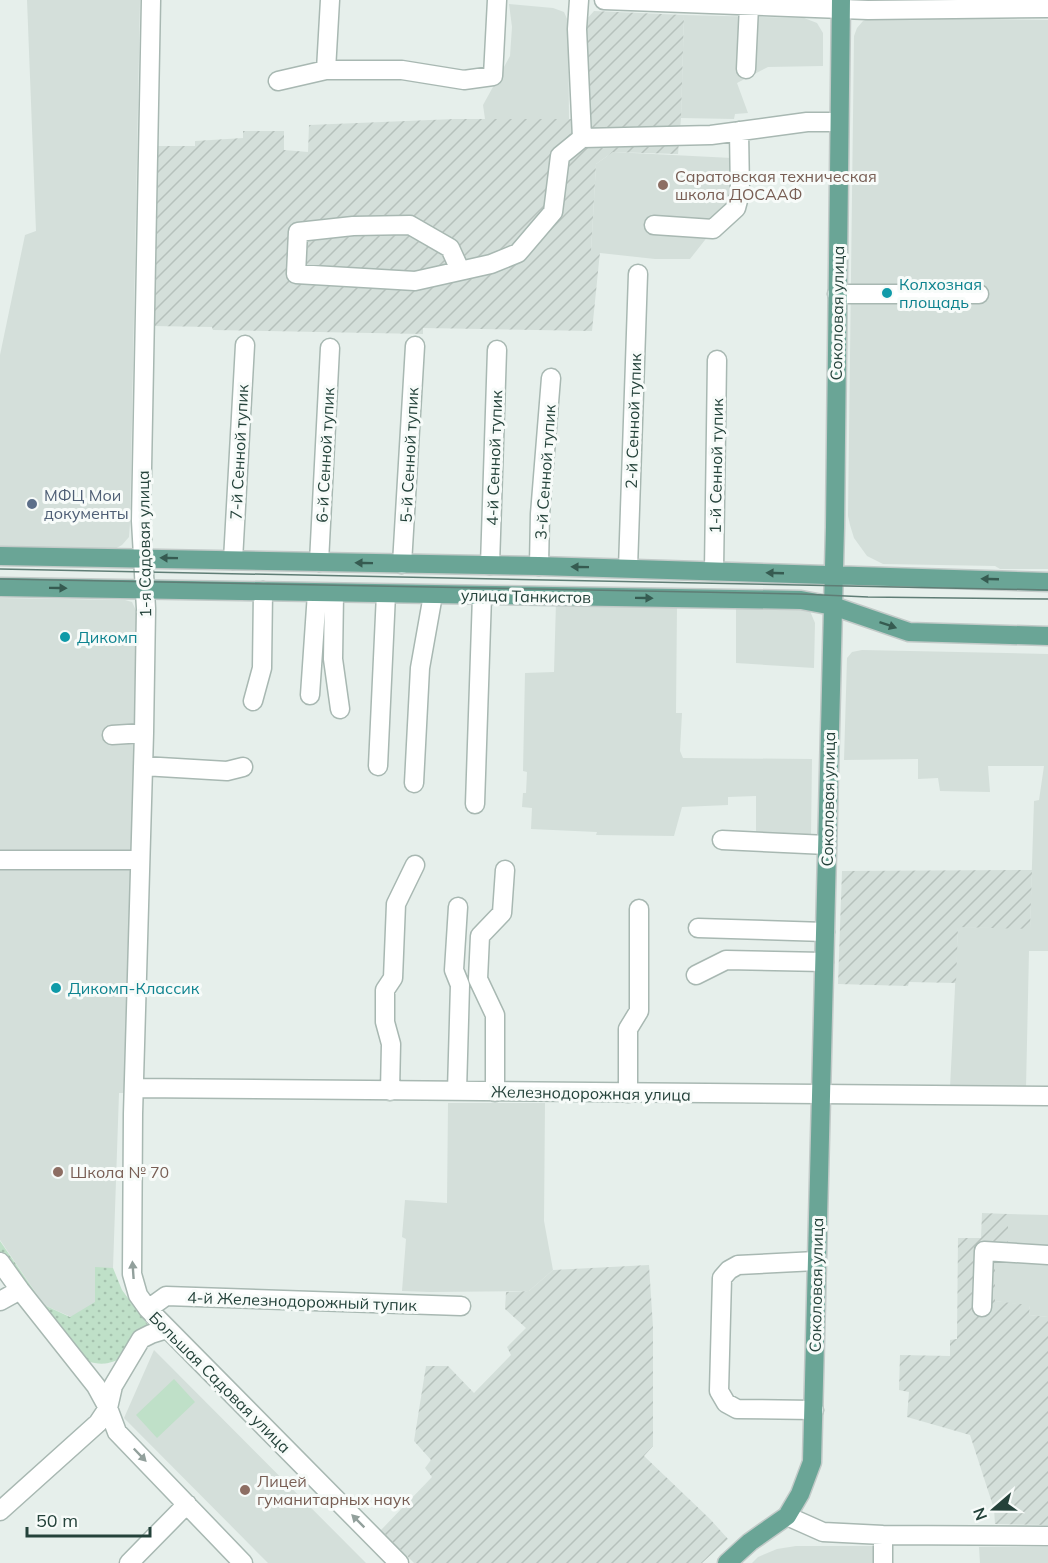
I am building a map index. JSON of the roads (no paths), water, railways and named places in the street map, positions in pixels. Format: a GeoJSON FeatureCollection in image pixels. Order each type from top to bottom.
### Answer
{"type":"FeatureCollection","features":[{"type":"Feature","properties":{"kind":"main road","name":"Соколовая улица"},"geometry":{"type":"LineString","coordinates":[[727,1563],[750,1542],[787,1516],[800,1494],[812,1462],[833,606],[841,4]]}},
{"type":"Feature","properties":{"kind":"main road","name":"улица Танкистов"},"geometry":{"type":"LineString","coordinates":[[0,556],[628,568],[1048,582]]}},
{"type":"Feature","properties":{"kind":"main road","name":"улица Танкистов"},"geometry":{"type":"LineString","coordinates":[[0,587],[801,600],[833,606],[909,632],[1048,636]]}},
{"type":"Feature","properties":{"kind":"street","name":"1-я Садовая улица"},"geometry":{"type":"LineString","coordinates":[[134,1088],[144,733],[144,590],[141,521],[152,0]]}},
{"type":"Feature","properties":{"kind":"street"},"geometry":{"type":"LineString","coordinates":[[326,70],[330,0]]}},
{"type":"Feature","properties":{"kind":"street"},"geometry":{"type":"LineString","coordinates":[[278,81],[326,70],[402,70],[464,80],[493,76],[497,0]]}},
{"type":"Feature","properties":{"kind":"street"},"geometry":{"type":"LineString","coordinates":[[579,0],[577,29],[582,138]]}},
{"type":"Feature","properties":{"kind":"street"},"geometry":{"type":"LineString","coordinates":[[604,0],[749,6],[1019,4],[1048,8]]}},
{"type":"Feature","properties":{"kind":"street"},"geometry":{"type":"LineString","coordinates":[[746,69],[749,6]]}},
{"type":"Feature","properties":{"kind":"street"},"geometry":{"type":"LineString","coordinates":[[460,270],[450,248],[410,225],[353,226],[298,232],[297,274],[416,281],[491,264],[518,253],[553,212],[560,156],[582,138],[711,135],[807,122],[839,123]]}},
{"type":"Feature","properties":{"kind":"street"},"geometry":{"type":"LineString","coordinates":[[654,225],[714,229],[736,208],[740,193],[739,131]]}},
{"type":"Feature","properties":{"kind":"street","name":"2-й Сенной тупик"},"geometry":{"type":"LineString","coordinates":[[628,568],[638,274]]}},
{"type":"Feature","properties":{"kind":"street"},"geometry":{"type":"LineString","coordinates":[[837,294],[979,294]]}},
{"type":"Feature","properties":{"kind":"street","name":"7-й Сенной тупик"},"geometry":{"type":"LineString","coordinates":[[233,560],[245,345]]}},
{"type":"Feature","properties":{"kind":"street","name":"5-й Сенной тупик"},"geometry":{"type":"LineString","coordinates":[[402,564],[415,346]]}},
{"type":"Feature","properties":{"kind":"street","name":"6-й Сенной тупик"},"geometry":{"type":"LineString","coordinates":[[319,562],[330,348]]}},
{"type":"Feature","properties":{"kind":"street","name":"4-й Сенной тупик"},"geometry":{"type":"LineString","coordinates":[[490,565],[497,350]]}},
{"type":"Feature","properties":{"kind":"street","name":"1-й Сенной тупик"},"geometry":{"type":"LineString","coordinates":[[714,571],[717,360]]}},
{"type":"Feature","properties":{"kind":"street","name":"3-й Сенной тупик"},"geometry":{"type":"LineString","coordinates":[[539,566],[540,514],[551,378]]}},
{"type":"Feature","properties":{"kind":"street"},"geometry":{"type":"LineString","coordinates":[[253,701],[262,668],[263,591]]}},
{"type":"Feature","properties":{"kind":"street"},"geometry":{"type":"LineString","coordinates":[[310,694],[325,593]]}},
{"type":"Feature","properties":{"kind":"street"},"geometry":{"type":"LineString","coordinates":[[325,593],[340,709]]}},
{"type":"Feature","properties":{"kind":"street"},"geometry":{"type":"LineString","coordinates":[[378,766],[386,594]]}},
{"type":"Feature","properties":{"kind":"street"},"geometry":{"type":"LineString","coordinates":[[414,783],[420,668],[433,595]]}},
{"type":"Feature","properties":{"kind":"street"},"geometry":{"type":"LineString","coordinates":[[475,804],[482,596]]}},
{"type":"Feature","properties":{"kind":"street"},"geometry":{"type":"LineString","coordinates":[[112,735],[144,733]]}},
{"type":"Feature","properties":{"kind":"street"},"geometry":{"type":"LineString","coordinates":[[143,766],[227,771],[243,767]]}},
{"type":"Feature","properties":{"kind":"street"},"geometry":{"type":"LineString","coordinates":[[722,840],[827,845]]}},
{"type":"Feature","properties":{"kind":"street"},"geometry":{"type":"LineString","coordinates":[[0,860],[140,860]]}},
{"type":"Feature","properties":{"kind":"street"},"geometry":{"type":"LineString","coordinates":[[390,1091],[391,1044],[385,1022],[385,990],[393,978],[396,904],[415,865]]}},
{"type":"Feature","properties":{"kind":"street"},"geometry":{"type":"LineString","coordinates":[[495,1092],[495,1015],[478,979],[480,936],[502,913],[505,870]]}},
{"type":"Feature","properties":{"kind":"street"},"geometry":{"type":"LineString","coordinates":[[457,1092],[460,985],[454,970],[458,907]]}},
{"type":"Feature","properties":{"kind":"street"},"geometry":{"type":"LineString","coordinates":[[628,1093],[628,1029],[639,1011],[639,909]]}},
{"type":"Feature","properties":{"kind":"street"},"geometry":{"type":"LineString","coordinates":[[698,928],[825,932]]}},
{"type":"Feature","properties":{"kind":"street"},"geometry":{"type":"LineString","coordinates":[[696,975],[726,960],[824,962]]}},
{"type":"Feature","properties":{"kind":"street","name":"Железнодорожная улица"},"geometry":{"type":"LineString","coordinates":[[134,1088],[1048,1096]]}},
{"type":"Feature","properties":{"kind":"street","name":"Большая Садовая улица"},"geometry":{"type":"LineString","coordinates":[[134,1088],[132,1274],[138,1295],[167,1329],[399,1563]]}},
{"type":"Feature","properties":{"kind":"street"},"geometry":{"type":"LineString","coordinates":[[982,1307],[984,1251],[1048,1255]]}},
{"type":"Feature","properties":{"kind":"street"},"geometry":{"type":"LineString","coordinates":[[814,1410],[737,1408],[726,1403],[719,1391],[722,1278],[738,1265],[816,1261]]}},
{"type":"Feature","properties":{"kind":"street"},"geometry":{"type":"LineString","coordinates":[[0,1262],[96,1386],[117,1432],[243,1563]]}},
{"type":"Feature","properties":{"kind":"street"},"geometry":{"type":"LineString","coordinates":[[0,1301],[20,1290]]}},
{"type":"Feature","properties":{"kind":"street","name":"4-й Железнодорожный тупик"},"geometry":{"type":"LineString","coordinates":[[148,1309],[166,1296],[461,1306]]}},
{"type":"Feature","properties":{"kind":"street"},"geometry":{"type":"LineString","coordinates":[[0,1511],[98,1423],[108,1408],[112,1386],[141,1340],[167,1329]]}},
{"type":"Feature","properties":{"kind":"street"},"geometry":{"type":"LineString","coordinates":[[129,1563],[187,1504]]}},
{"type":"Feature","properties":{"kind":"street"},"geometry":{"type":"LineString","coordinates":[[787,1516],[823,1532],[884,1535],[1048,1536]]}},
{"type":"Feature","properties":{"kind":"street"},"geometry":{"type":"LineString","coordinates":[[883,1563],[884,1535]]}},
{"type":"Feature","properties":{"kind":"tram line"},"geometry":{"type":"LineString","coordinates":[[0,569],[1048,590]]}},
{"type":"Feature","properties":{"kind":"tram line"},"geometry":{"type":"LineString","coordinates":[[0,579],[1048,599]]}},
{"type":"Feature","properties":{"kind":"place","name":"Саратовская техническая школа ДОСААФ"},"geometry":{"type":"Point","coordinates":[663,185]}},
{"type":"Feature","properties":{"kind":"place","name":"Колхозная площадь"},"geometry":{"type":"Point","coordinates":[887,293]}},
{"type":"Feature","properties":{"kind":"place","name":"МФЦ Мои документы"},"geometry":{"type":"Point","coordinates":[32,504]}},
{"type":"Feature","properties":{"kind":"place","name":"Дикомп"},"geometry":{"type":"Point","coordinates":[65,637]}},
{"type":"Feature","properties":{"kind":"place","name":"Дикомп-Классик"},"geometry":{"type":"Point","coordinates":[56,988]}},
{"type":"Feature","properties":{"kind":"place","name":"Школа № 70"},"geometry":{"type":"Point","coordinates":[58,1172]}},
{"type":"Feature","properties":{"kind":"place","name":"Лицей гуманитарных наук"},"geometry":{"type":"Point","coordinates":[245,1490]}}]}
